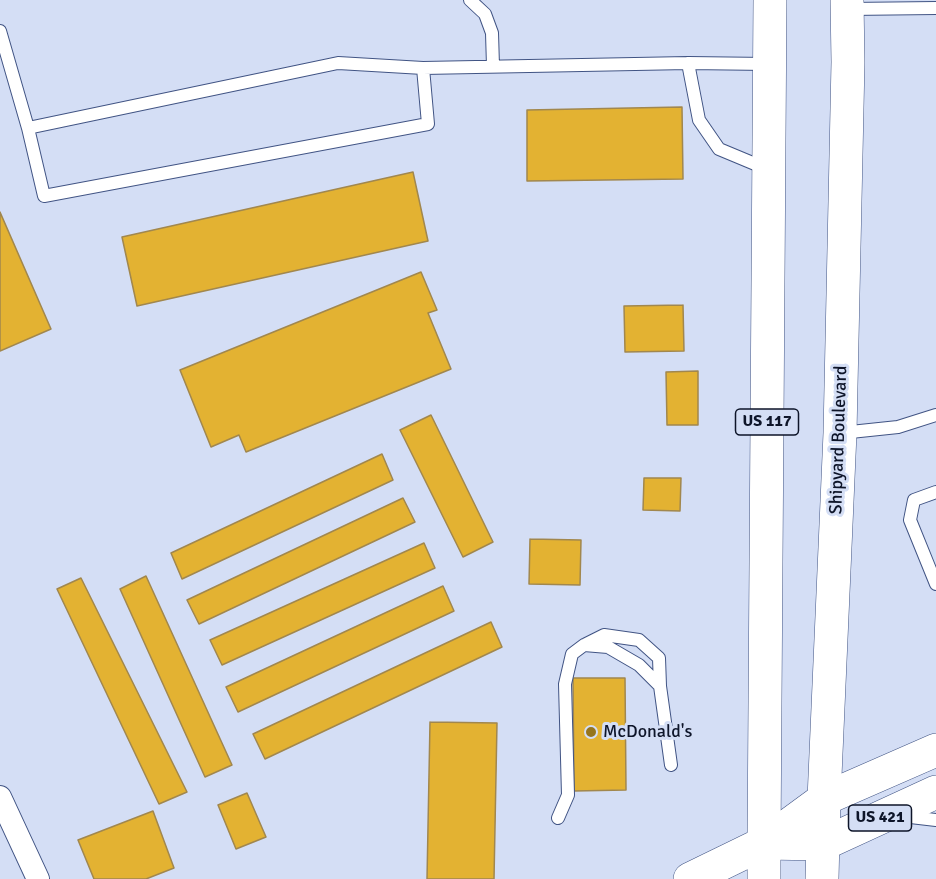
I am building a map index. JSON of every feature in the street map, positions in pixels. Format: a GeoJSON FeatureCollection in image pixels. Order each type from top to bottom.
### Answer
{"type":"FeatureCollection","features":[{"type":"Feature","properties":{"kind":"main road","name":"US 117"},"geometry":{"type":"LineString","coordinates":[[764,879],[770,0]]}},
{"type":"Feature","properties":{"kind":"main road","name":"Shipyard Boulevard"},"geometry":{"type":"LineString","coordinates":[[822,879],[840,433],[848,62],[847,4]]}},
{"type":"Feature","properties":{"kind":"main road","name":"US 421"},"geometry":{"type":"LineString","coordinates":[[690,879],[764,843],[824,799],[936,750]]}},
{"type":"Feature","properties":{"kind":"main road","name":"US 421"},"geometry":{"type":"LineString","coordinates":[[764,843],[823,844],[936,792]]}},
{"type":"Feature","properties":{"kind":"street"},"geometry":{"type":"LineString","coordinates":[[0,797],[38,879]]}},
{"type":"Feature","properties":{"kind":"lane"},"geometry":{"type":"LineString","coordinates":[[470,0],[485,14],[492,33],[493,66]]}},
{"type":"Feature","properties":{"kind":"lane"},"geometry":{"type":"LineString","coordinates":[[847,4],[936,8]]}},
{"type":"Feature","properties":{"kind":"lane"},"geometry":{"type":"LineString","coordinates":[[0,31],[28,128],[44,196],[428,124],[423,68]]}},
{"type":"Feature","properties":{"kind":"lane"},"geometry":{"type":"LineString","coordinates":[[28,128],[338,63],[423,68],[688,63],[769,64]]}},
{"type":"Feature","properties":{"kind":"lane"},"geometry":{"type":"LineString","coordinates":[[688,63],[699,120],[719,149],[768,170]]}},
{"type":"Feature","properties":{"kind":"lane"},"geometry":{"type":"LineString","coordinates":[[840,433],[898,427],[936,415]]}},
{"type":"Feature","properties":{"kind":"lane"},"geometry":{"type":"LineString","coordinates":[[936,492],[914,500],[910,520],[936,584]]}},
{"type":"Feature","properties":{"kind":"lane"},"geometry":{"type":"LineString","coordinates":[[558,818],[568,795],[566,684],[572,654],[604,635],[639,640],[659,658],[660,686],[671,765]]}},
{"type":"Feature","properties":{"kind":"lane"},"geometry":{"type":"LineString","coordinates":[[584,645],[608,647],[639,665],[660,686]]}},
{"type":"Feature","properties":{"kind":"lane"},"geometry":{"type":"LineString","coordinates":[[889,814],[936,820]]}},
{"type":"Feature","properties":{"kind":"building"},"geometry":{"type":"Polygon","coordinates":[[[682,107],[683,179],[527,181],[527,110],[682,107]]]}},
{"type":"Feature","properties":{"kind":"building"},"geometry":{"type":"Polygon","coordinates":[[[413,172],[428,241],[137,306],[122,237],[413,172]]]}},
{"type":"Feature","properties":{"kind":"building"},"geometry":{"type":"Polygon","coordinates":[[[0,212],[51,329],[0,351],[0,212]]]}},
{"type":"Feature","properties":{"kind":"building"},"geometry":{"type":"Polygon","coordinates":[[[421,272],[437,310],[428,313],[451,369],[246,452],[239,435],[211,447],[180,370],[421,272]]]}},
{"type":"Feature","properties":{"kind":"building"},"geometry":{"type":"Polygon","coordinates":[[[683,305],[684,351],[625,352],[624,306],[683,305]]]}},
{"type":"Feature","properties":{"kind":"building"},"geometry":{"type":"Polygon","coordinates":[[[698,371],[698,425],[667,425],[666,372],[698,371]]]}},
{"type":"Feature","properties":{"kind":"building"},"geometry":{"type":"Polygon","coordinates":[[[431,415],[493,542],[463,557],[400,430],[431,415]]]}},
{"type":"Feature","properties":{"kind":"building"},"geometry":{"type":"Polygon","coordinates":[[[382,454],[393,480],[182,579],[171,553],[382,454]]]}},
{"type":"Feature","properties":{"kind":"building"},"geometry":{"type":"Polygon","coordinates":[[[644,478],[681,478],[680,511],[643,510],[644,478]]]}},
{"type":"Feature","properties":{"kind":"building"},"geometry":{"type":"Polygon","coordinates":[[[403,498],[415,522],[199,624],[187,600],[403,498]]]}},
{"type":"Feature","properties":{"kind":"building"},"geometry":{"type":"Polygon","coordinates":[[[530,539],[581,540],[580,585],[529,584],[530,539]]]}},
{"type":"Feature","properties":{"kind":"building"},"geometry":{"type":"Polygon","coordinates":[[[424,543],[435,568],[222,665],[210,640],[424,543]]]}},
{"type":"Feature","properties":{"kind":"building"},"geometry":{"type":"Polygon","coordinates":[[[146,576],[232,765],[205,777],[120,589],[146,576]]]}},
{"type":"Feature","properties":{"kind":"building"},"geometry":{"type":"Polygon","coordinates":[[[81,578],[187,792],[159,804],[57,589],[81,578]]]}},
{"type":"Feature","properties":{"kind":"building"},"geometry":{"type":"Polygon","coordinates":[[[443,586],[454,611],[238,712],[226,687],[443,586]]]}},
{"type":"Feature","properties":{"kind":"building"},"geometry":{"type":"Polygon","coordinates":[[[491,622],[502,647],[265,759],[253,734],[491,622]]]}},
{"type":"Feature","properties":{"kind":"building"},"geometry":{"type":"Polygon","coordinates":[[[573,678],[625,678],[626,790],[574,791],[573,678]]]}},
{"type":"Feature","properties":{"kind":"building"},"geometry":{"type":"Polygon","coordinates":[[[430,722],[497,723],[494,879],[427,879],[430,722]]]}},
{"type":"Feature","properties":{"kind":"building"},"geometry":{"type":"Polygon","coordinates":[[[247,793],[266,837],[236,849],[218,805],[247,793]]]}},
{"type":"Feature","properties":{"kind":"building"},"geometry":{"type":"Polygon","coordinates":[[[153,811],[174,868],[146,879],[94,879],[78,840],[153,811]]]}},
{"type":"Feature","properties":{"kind":"place","name":"McDonald's"},"geometry":{"type":"Point","coordinates":[591,732]}}]}
